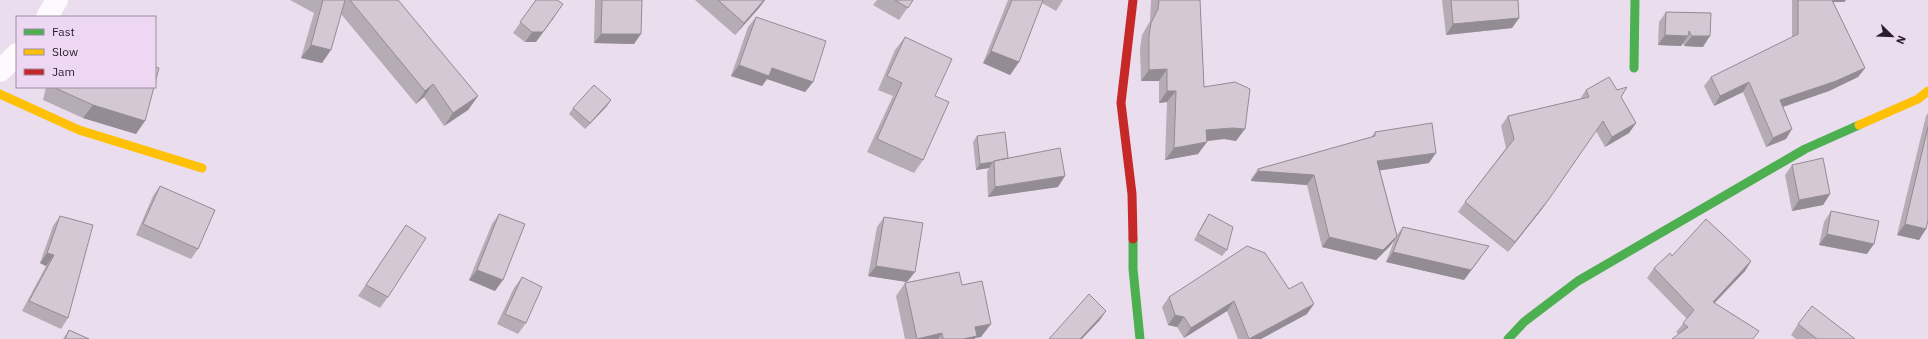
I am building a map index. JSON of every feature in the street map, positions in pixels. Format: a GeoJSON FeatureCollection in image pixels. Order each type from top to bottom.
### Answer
{"type":"FeatureCollection","features":[{"type":"Feature","properties":{"kind":"street"},"geometry":{"type":"LineString","coordinates":[[49,16],[58,0]]}},
{"type":"Feature","properties":{"kind":"street"},"geometry":{"type":"LineString","coordinates":[[1133,0],[1121,103],[1132,194],[1132,269],[1140,339]]}},
{"type":"Feature","properties":{"kind":"street"},"geometry":{"type":"LineString","coordinates":[[1634,68],[1635,0]]}},
{"type":"Feature","properties":{"kind":"street"},"geometry":{"type":"LineString","coordinates":[[0,71],[16,55]]}},
{"type":"Feature","properties":{"kind":"street"},"geometry":{"type":"LineString","coordinates":[[1508,339],[1524,322],[1592,273],[1805,148],[1918,99],[1928,91]]}},
{"type":"Feature","properties":{"kind":"street"},"geometry":{"type":"LineString","coordinates":[[0,94],[79,130],[202,168]]}},
{"type":"Feature","properties":{"kind":"building"},"geometry":{"type":"Polygon","coordinates":[[[323,0],[345,0],[331,50],[311,45],[323,0]]]}},
{"type":"Feature","properties":{"kind":"building"},"geometry":{"type":"Polygon","coordinates":[[[350,0],[398,0],[478,96],[453,113],[433,84],[425,91],[350,0]]]}},
{"type":"Feature","properties":{"kind":"building"},"geometry":{"type":"Polygon","coordinates":[[[536,0],[557,0],[563,4],[543,32],[532,32],[520,22],[536,0]]]}},
{"type":"Feature","properties":{"kind":"building"},"geometry":{"type":"Polygon","coordinates":[[[602,0],[642,0],[641,34],[601,34],[602,0]]]}},
{"type":"Feature","properties":{"kind":"building"},"geometry":{"type":"Polygon","coordinates":[[[718,0],[764,0],[744,23],[718,0]]]}},
{"type":"Feature","properties":{"kind":"building"},"geometry":{"type":"Polygon","coordinates":[[[895,0],[913,0],[908,8],[895,0]]]}},
{"type":"Feature","properties":{"kind":"building"},"geometry":{"type":"Polygon","coordinates":[[[1012,0],[1043,0],[1019,62],[991,51],[1012,0]]]}},
{"type":"Feature","properties":{"kind":"building"},"geometry":{"type":"Polygon","coordinates":[[[1159,0],[1200,0],[1204,87],[1235,82],[1250,89],[1245,129],[1233,128],[1206,130],[1207,142],[1174,148],[1176,91],[1167,91],[1167,69],[1149,70],[1149,36],[1151,23],[1158,9],[1159,0]]]}},
{"type":"Feature","properties":{"kind":"building"},"geometry":{"type":"Polygon","coordinates":[[[1451,0],[1518,0],[1519,18],[1453,24],[1451,0]]]}},
{"type":"Feature","properties":{"kind":"building"},"geometry":{"type":"Polygon","coordinates":[[[1798,0],[1832,0],[1865,68],[1836,81],[1780,100],[1792,129],[1773,138],[1749,82],[1720,96],[1711,77],[1798,34],[1798,0]]]}},
{"type":"Feature","properties":{"kind":"building"},"geometry":{"type":"Polygon","coordinates":[[[1666,12],[1711,13],[1710,36],[1692,36],[1689,31],[1688,36],[1665,35],[1666,12]]]}},
{"type":"Feature","properties":{"kind":"building"},"geometry":{"type":"Polygon","coordinates":[[[756,17],[826,41],[813,82],[772,68],[769,76],[739,65],[756,17]]]}},
{"type":"Feature","properties":{"kind":"building"},"geometry":{"type":"Polygon","coordinates":[[[905,37],[952,59],[935,96],[949,102],[923,160],[877,139],[902,83],[887,76],[905,37]]]}},
{"type":"Feature","properties":{"kind":"building"},"geometry":{"type":"Polygon","coordinates":[[[156,67],[159,68],[156,79],[156,67]]]}},
{"type":"Feature","properties":{"kind":"building"},"geometry":{"type":"Polygon","coordinates":[[[1609,77],[1617,90],[1627,87],[1621,97],[1636,123],[1612,137],[1603,121],[1549,199],[1515,242],[1465,202],[1514,139],[1508,116],[1589,97],[1586,90],[1609,77]]]}},
{"type":"Feature","properties":{"kind":"building"},"geometry":{"type":"Polygon","coordinates":[[[594,85],[611,100],[590,123],[573,108],[594,85]]]}},
{"type":"Feature","properties":{"kind":"building"},"geometry":{"type":"Polygon","coordinates":[[[55,88],[154,88],[145,121],[93,105],[55,88]]]}},
{"type":"Feature","properties":{"kind":"building"},"geometry":{"type":"Polygon","coordinates":[[[1432,123],[1436,153],[1377,161],[1397,236],[1383,250],[1329,237],[1314,175],[1258,171],[1258,169],[1375,136],[1375,132],[1432,123]]]}},
{"type":"Feature","properties":{"kind":"building"},"geometry":{"type":"Polygon","coordinates":[[[1928,127],[1928,220],[1926,229],[1905,224],[1928,127]]]}},
{"type":"Feature","properties":{"kind":"building"},"geometry":{"type":"Polygon","coordinates":[[[1005,132],[1008,158],[980,164],[977,136],[1005,132]]]}},
{"type":"Feature","properties":{"kind":"building"},"geometry":{"type":"Polygon","coordinates":[[[1060,148],[1065,176],[995,187],[994,161],[1060,148]]]}},
{"type":"Feature","properties":{"kind":"building"},"geometry":{"type":"Polygon","coordinates":[[[1823,158],[1830,194],[1799,200],[1792,165],[1823,158]]]}},
{"type":"Feature","properties":{"kind":"building"},"geometry":{"type":"Polygon","coordinates":[[[160,186],[215,210],[198,249],[143,224],[160,186]]]}},
{"type":"Feature","properties":{"kind":"building"},"geometry":{"type":"Polygon","coordinates":[[[1831,211],[1879,221],[1874,244],[1827,234],[1831,211]]]}},
{"type":"Feature","properties":{"kind":"building"},"geometry":{"type":"Polygon","coordinates":[[[499,214],[525,224],[503,280],[477,270],[499,214]]]}},
{"type":"Feature","properties":{"kind":"building"},"geometry":{"type":"Polygon","coordinates":[[[1209,214],[1233,227],[1227,250],[1198,234],[1209,214]]]}},
{"type":"Feature","properties":{"kind":"building"},"geometry":{"type":"Polygon","coordinates":[[[60,216],[93,225],[68,318],[29,301],[54,255],[47,253],[60,216]]]}},
{"type":"Feature","properties":{"kind":"building"},"geometry":{"type":"Polygon","coordinates":[[[884,217],[923,223],[915,272],[876,266],[884,217]]]}},
{"type":"Feature","properties":{"kind":"building"},"geometry":{"type":"Polygon","coordinates":[[[1706,219],[1751,261],[1713,302],[1759,331],[1753,339],[1672,339],[1688,327],[1683,323],[1694,310],[1654,268],[1670,253],[1672,256],[1706,219]]]}},
{"type":"Feature","properties":{"kind":"building"},"geometry":{"type":"Polygon","coordinates":[[[406,225],[426,238],[388,297],[366,285],[406,225]]]}},
{"type":"Feature","properties":{"kind":"building"},"geometry":{"type":"Polygon","coordinates":[[[1403,227],[1489,246],[1471,270],[1393,252],[1403,227]]]}},
{"type":"Feature","properties":{"kind":"building"},"geometry":{"type":"Polygon","coordinates":[[[1247,246],[1265,253],[1289,289],[1302,282],[1314,304],[1249,339],[1234,301],[1191,328],[1184,317],[1175,315],[1169,297],[1247,246]]]}},
{"type":"Feature","properties":{"kind":"building"},"geometry":{"type":"Polygon","coordinates":[[[959,272],[962,285],[982,281],[991,324],[975,327],[977,336],[963,339],[943,339],[942,333],[917,339],[905,283],[959,272]]]}},
{"type":"Feature","properties":{"kind":"building"},"geometry":{"type":"Polygon","coordinates":[[[522,277],[542,287],[526,323],[505,314],[522,277]]]}},
{"type":"Feature","properties":{"kind":"building"},"geometry":{"type":"Polygon","coordinates":[[[1089,294],[1106,311],[1080,339],[1049,339],[1089,294]]]}},
{"type":"Feature","properties":{"kind":"building"},"geometry":{"type":"Polygon","coordinates":[[[1812,306],[1855,339],[1817,339],[1798,324],[1812,306]]]}},
{"type":"Feature","properties":{"kind":"building"},"geometry":{"type":"Polygon","coordinates":[[[69,330],[89,339],[65,339],[69,330]]]}},
{"type":"Feature","properties":{"kind":"traffic: fast"},"geometry":{"type":"LineString","coordinates":[[1634,68],[1635,0]]}},
{"type":"Feature","properties":{"kind":"traffic: fast"},"geometry":{"type":"LineString","coordinates":[[1508,339],[1524,322],[1578,281],[1805,149],[1859,125]]}},
{"type":"Feature","properties":{"kind":"traffic: fast"},"geometry":{"type":"LineString","coordinates":[[1133,239],[1133,269],[1140,339]]}},
{"type":"Feature","properties":{"kind":"traffic: slow"},"geometry":{"type":"LineString","coordinates":[[1859,125],[1918,99],[1928,91]]}},
{"type":"Feature","properties":{"kind":"traffic: slow"},"geometry":{"type":"LineString","coordinates":[[0,94],[79,130],[202,168]]}},
{"type":"Feature","properties":{"kind":"traffic: jam"},"geometry":{"type":"LineString","coordinates":[[1133,0],[1121,103],[1132,194],[1133,239]]}}]}
